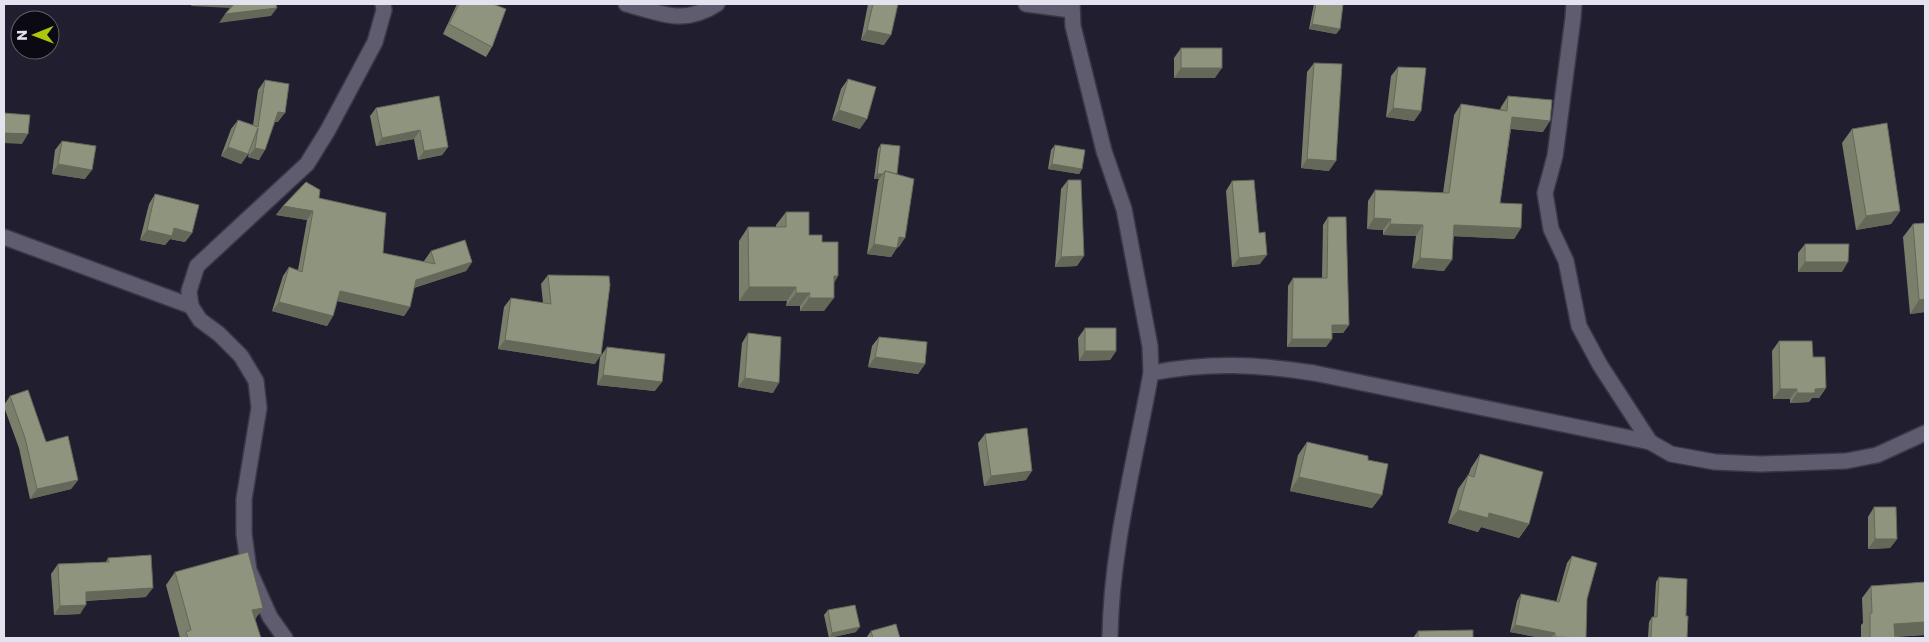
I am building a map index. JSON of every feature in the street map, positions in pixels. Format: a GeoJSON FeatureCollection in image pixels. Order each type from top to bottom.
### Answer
{"type":"FeatureCollection","features":[{"type":"Feature","properties":{"kind":"street"},"geometry":{"type":"LineString","coordinates":[[285,638],[270,617],[249,570],[244,534],[244,499],[259,408],[256,381],[241,356],[219,334],[200,320],[191,306],[189,291],[197,266],[307,164],[328,130],[376,42],[384,10],[383,4]]}},
{"type":"Feature","properties":{"kind":"street"},"geometry":{"type":"LineString","coordinates":[[626,4],[668,15],[688,17],[706,11],[717,4]]}},
{"type":"Feature","properties":{"kind":"street"},"geometry":{"type":"LineString","coordinates":[[1026,4],[1071,7],[1073,26],[1104,151],[1124,209],[1150,346],[1151,373],[1114,568],[1110,602],[1110,638]]}},
{"type":"Feature","properties":{"kind":"street"},"geometry":{"type":"LineString","coordinates":[[1574,4],[1555,156],[1545,193],[1551,229],[1566,261],[1579,326],[1600,365],[1650,442]]}},
{"type":"Feature","properties":{"kind":"street"},"geometry":{"type":"LineString","coordinates":[[4,237],[191,306]]}},
{"type":"Feature","properties":{"kind":"street"},"geometry":{"type":"LineString","coordinates":[[1151,373],[1208,365],[1273,367],[1314,373],[1650,442],[1672,454],[1715,462],[1761,464],[1846,462],[1877,455],[1925,433]]}},
{"type":"Feature","properties":{"kind":"building"},"geometry":{"type":"Polygon","coordinates":[[[234,4],[276,4],[277,8],[225,14],[234,4]]]}},
{"type":"Feature","properties":{"kind":"building"},"geometry":{"type":"Polygon","coordinates":[[[459,4],[493,4],[506,9],[492,47],[449,24],[459,4]]]}},
{"type":"Feature","properties":{"kind":"building"},"geometry":{"type":"Polygon","coordinates":[[[873,4],[898,4],[891,35],[867,30],[873,4]]]}},
{"type":"Feature","properties":{"kind":"building"},"geometry":{"type":"Polygon","coordinates":[[[1316,4],[1343,4],[1340,29],[1312,24],[1316,4]]]}},
{"type":"Feature","properties":{"kind":"building"},"geometry":{"type":"Polygon","coordinates":[[[1181,48],[1222,48],[1222,68],[1181,68],[1181,48]]]}},
{"type":"Feature","properties":{"kind":"building"},"geometry":{"type":"Polygon","coordinates":[[[1314,63],[1342,64],[1336,161],[1307,159],[1314,63]]]}},
{"type":"Feature","properties":{"kind":"building"},"geometry":{"type":"Polygon","coordinates":[[[1398,67],[1426,68],[1421,111],[1393,108],[1398,67]]]}},
{"type":"Feature","properties":{"kind":"building"},"geometry":{"type":"Polygon","coordinates":[[[848,79],[876,87],[867,119],[839,110],[848,79]]]}},
{"type":"Feature","properties":{"kind":"building"},"geometry":{"type":"Polygon","coordinates":[[[265,80],[289,84],[285,113],[278,112],[265,150],[255,148],[258,128],[248,154],[228,147],[238,120],[258,127],[265,80]]]}},
{"type":"Feature","properties":{"kind":"building"},"geometry":{"type":"Polygon","coordinates":[[[439,96],[448,147],[424,151],[420,130],[382,138],[376,108],[439,96]]]}},
{"type":"Feature","properties":{"kind":"building"},"geometry":{"type":"Polygon","coordinates":[[[1508,96],[1552,100],[1550,121],[1512,117],[1500,203],[1522,204],[1521,228],[1454,225],[1452,260],[1420,258],[1423,225],[1390,224],[1391,219],[1374,218],[1375,190],[1449,193],[1461,104],[1507,111],[1508,96]]]}},
{"type":"Feature","properties":{"kind":"building"},"geometry":{"type":"Polygon","coordinates":[[[4,113],[30,115],[28,134],[4,133],[4,113]]]}},
{"type":"Feature","properties":{"kind":"building"},"geometry":{"type":"Polygon","coordinates":[[[1887,123],[1900,211],[1866,216],[1852,129],[1887,123]]]}},
{"type":"Feature","properties":{"kind":"building"},"geometry":{"type":"Polygon","coordinates":[[[62,141],[96,146],[92,170],[58,164],[62,141]]]}},
{"type":"Feature","properties":{"kind":"building"},"geometry":{"type":"Polygon","coordinates":[[[881,144],[900,146],[897,174],[885,171],[883,174],[877,174],[881,144]]]}},
{"type":"Feature","properties":{"kind":"building"},"geometry":{"type":"Polygon","coordinates":[[[1055,145],[1085,150],[1082,169],[1052,164],[1055,145]]]}},
{"type":"Feature","properties":{"kind":"building"},"geometry":{"type":"Polygon","coordinates":[[[885,171],[914,179],[905,238],[899,237],[897,248],[874,244],[885,171]]]}},
{"type":"Feature","properties":{"kind":"building"},"geometry":{"type":"Polygon","coordinates":[[[1068,180],[1081,180],[1084,256],[1061,257],[1068,180]]]}},
{"type":"Feature","properties":{"kind":"building"},"geometry":{"type":"Polygon","coordinates":[[[1254,180],[1259,233],[1265,232],[1267,255],[1239,258],[1232,181],[1254,180]]]}},
{"type":"Feature","properties":{"kind":"building"},"geometry":{"type":"Polygon","coordinates":[[[306,182],[320,190],[319,198],[386,213],[383,253],[435,264],[431,251],[465,240],[472,262],[416,280],[410,307],[340,291],[333,316],[279,302],[289,267],[302,272],[313,211],[283,206],[306,182]]]}},
{"type":"Feature","properties":{"kind":"building"},"geometry":{"type":"Polygon","coordinates":[[[155,194],[199,205],[192,233],[174,228],[172,236],[147,230],[155,194]]]}},
{"type":"Feature","properties":{"kind":"building"},"geometry":{"type":"Polygon","coordinates":[[[786,212],[809,212],[809,235],[822,235],[822,242],[838,242],[838,276],[834,276],[834,298],[809,298],[810,293],[796,293],[796,287],[749,287],[748,227],[786,227],[786,212]]]}},
{"type":"Feature","properties":{"kind":"building"},"geometry":{"type":"Polygon","coordinates":[[[1328,217],[1346,217],[1349,325],[1332,325],[1332,339],[1292,339],[1293,278],[1327,278],[1328,217]]]}},
{"type":"Feature","properties":{"kind":"building"},"geometry":{"type":"Polygon","coordinates":[[[1925,223],[1925,299],[1919,300],[1913,224],[1925,223]]]}},
{"type":"Feature","properties":{"kind":"building"},"geometry":{"type":"Polygon","coordinates":[[[1805,244],[1849,244],[1848,262],[1805,262],[1805,244]]]}},
{"type":"Feature","properties":{"kind":"building"},"geometry":{"type":"Polygon","coordinates":[[[548,275],[609,276],[610,285],[601,355],[505,340],[511,298],[551,304],[548,275]]]}},
{"type":"Feature","properties":{"kind":"building"},"geometry":{"type":"Polygon","coordinates":[[[1085,328],[1116,328],[1116,351],[1085,351],[1085,328]]]}},
{"type":"Feature","properties":{"kind":"building"},"geometry":{"type":"Polygon","coordinates":[[[748,333],[781,337],[779,383],[745,378],[748,333]]]}},
{"type":"Feature","properties":{"kind":"building"},"geometry":{"type":"Polygon","coordinates":[[[879,337],[927,342],[925,364],[875,357],[879,337]]]}},
{"type":"Feature","properties":{"kind":"building"},"geometry":{"type":"Polygon","coordinates":[[[1779,341],[1812,341],[1813,357],[1825,357],[1826,388],[1815,389],[1815,393],[1797,393],[1797,389],[1780,389],[1779,341]]]}},
{"type":"Feature","properties":{"kind":"building"},"geometry":{"type":"Polygon","coordinates":[[[607,347],[665,354],[662,382],[603,375],[607,347]]]}},
{"type":"Feature","properties":{"kind":"building"},"geometry":{"type":"Polygon","coordinates":[[[28,390],[46,442],[68,436],[78,480],[37,489],[25,438],[10,396],[28,390]]]}},
{"type":"Feature","properties":{"kind":"building"},"geometry":{"type":"Polygon","coordinates":[[[1027,428],[1032,471],[991,476],[985,434],[1027,428]]]}},
{"type":"Feature","properties":{"kind":"building"},"geometry":{"type":"Polygon","coordinates":[[[1307,442],[1368,456],[1368,460],[1388,464],[1382,495],[1299,477],[1307,442]]]}},
{"type":"Feature","properties":{"kind":"building"},"geometry":{"type":"Polygon","coordinates":[[[1480,454],[1543,472],[1529,524],[1489,513],[1488,518],[1458,510],[1468,475],[1474,477],[1480,454]]]}},
{"type":"Feature","properties":{"kind":"building"},"geometry":{"type":"Polygon","coordinates":[[[1874,507],[1896,507],[1897,539],[1875,539],[1874,507]]]}},
{"type":"Feature","properties":{"kind":"building"},"geometry":{"type":"Polygon","coordinates":[[[248,552],[263,608],[252,610],[261,638],[188,638],[186,632],[191,630],[175,572],[248,552]]]}},
{"type":"Feature","properties":{"kind":"building"},"geometry":{"type":"Polygon","coordinates":[[[151,555],[153,588],[86,592],[86,605],[60,606],[58,564],[109,562],[108,558],[151,555]]]}},
{"type":"Feature","properties":{"kind":"building"},"geometry":{"type":"Polygon","coordinates":[[[1572,556],[1597,563],[1587,599],[1586,638],[1555,637],[1555,633],[1515,625],[1521,594],[1559,602],[1572,556]]]}},
{"type":"Feature","properties":{"kind":"building"},"geometry":{"type":"Polygon","coordinates":[[[1659,577],[1687,579],[1687,638],[1651,638],[1652,617],[1657,617],[1659,577]]]}},
{"type":"Feature","properties":{"kind":"building"},"geometry":{"type":"Polygon","coordinates":[[[1925,582],[1925,622],[1894,624],[1895,638],[1870,638],[1870,613],[1872,613],[1871,586],[1925,582]]]}},
{"type":"Feature","properties":{"kind":"building"},"geometry":{"type":"Polygon","coordinates":[[[855,605],[860,627],[832,633],[828,610],[855,605]]]}},
{"type":"Feature","properties":{"kind":"building"},"geometry":{"type":"Polygon","coordinates":[[[896,624],[900,638],[873,638],[871,631],[896,624]]]}},
{"type":"Feature","properties":{"kind":"building"},"geometry":{"type":"Polygon","coordinates":[[[1473,630],[1473,638],[1418,638],[1418,631],[1473,630]]]}}]}
